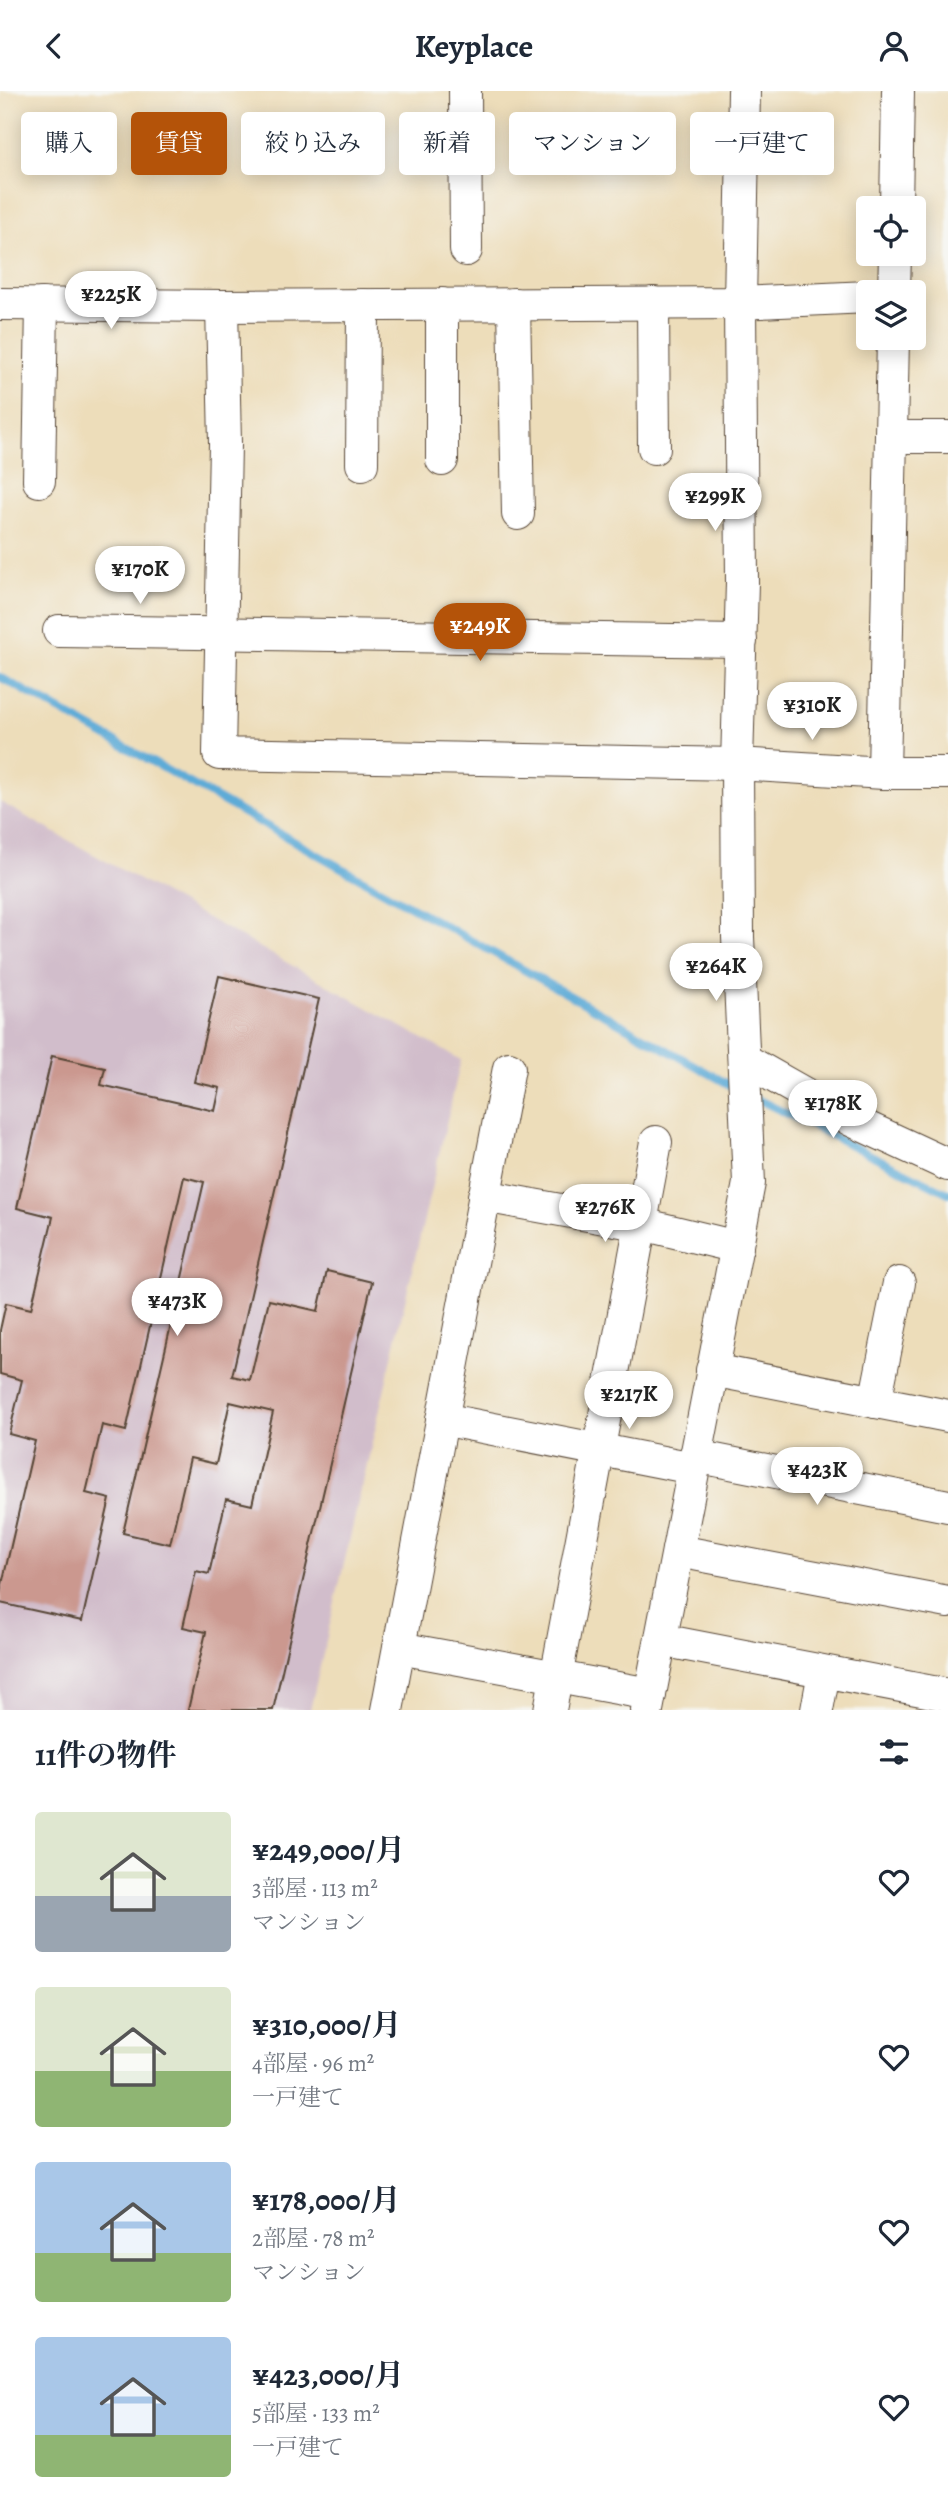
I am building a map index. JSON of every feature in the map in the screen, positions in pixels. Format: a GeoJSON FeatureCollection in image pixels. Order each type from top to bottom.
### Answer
{"type":"FeatureCollection","features":[{"type":"Feature","properties":{"kind":"street"},"geometry":{"type":"LineString","coordinates":[[465,91],[466,250]]}},
{"type":"Feature","properties":{"kind":"street"},"geometry":{"type":"LineString","coordinates":[[399,1649],[556,1677],[649,1702],[749,1183],[738,937],[737,764],[744,91]]}},
{"type":"Feature","properties":{"kind":"street"},"geometry":{"type":"LineString","coordinates":[[895,196],[898,91]]}},
{"type":"Feature","properties":{"kind":"street"},"geometry":{"type":"LineString","coordinates":[[0,304],[222,306],[740,303],[856,298]]}},
{"type":"Feature","properties":{"kind":"street"},"geometry":{"type":"LineString","coordinates":[[653,303],[654,448]]}},
{"type":"Feature","properties":{"kind":"street"},"geometry":{"type":"LineString","coordinates":[[39,481],[42,304]]}},
{"type":"Feature","properties":{"kind":"street"},"geometry":{"type":"LineString","coordinates":[[442,304],[442,460]]}},
{"type":"Feature","properties":{"kind":"street"},"geometry":{"type":"LineString","coordinates":[[514,304],[518,514]]}},
{"type":"Feature","properties":{"kind":"street"},"geometry":{"type":"LineString","coordinates":[[362,464],[363,305]]}},
{"type":"Feature","properties":{"kind":"street"},"geometry":{"type":"LineString","coordinates":[[222,306],[225,444],[219,754],[737,764],[948,773]]}},
{"type":"Feature","properties":{"kind":"street"},"geometry":{"type":"LineString","coordinates":[[884,772],[893,350]]}},
{"type":"Feature","properties":{"kind":"street"},"geometry":{"type":"LineString","coordinates":[[891,436],[948,437]]}},
{"type":"Feature","properties":{"kind":"street"},"geometry":{"type":"LineString","coordinates":[[59,631],[740,641]]}},
{"type":"Feature","properties":{"kind":"street"},"geometry":{"type":"LineString","coordinates":[[745,1060],[851,1120],[948,1165]]}},
{"type":"Feature","properties":{"kind":"street"},"geometry":{"type":"LineString","coordinates":[[387,1710],[509,1068]]}},
{"type":"Feature","properties":{"kind":"street"},"geometry":{"type":"LineString","coordinates":[[550,1710],[656,1142]]}},
{"type":"Feature","properties":{"kind":"street"},"geometry":{"type":"LineString","coordinates":[[484,1196],[641,1224],[737,1247]]}},
{"type":"Feature","properties":{"kind":"street"},"geometry":{"type":"LineString","coordinates":[[876,1402],[899,1283]]}},
{"type":"Feature","properties":{"kind":"street"},"geometry":{"type":"LineString","coordinates":[[712,1370],[948,1416]]}},
{"type":"Feature","properties":{"kind":"street"},"geometry":{"type":"LineString","coordinates":[[442,1419],[599,1450],[694,1462],[948,1506]]}},
{"type":"Feature","properties":{"kind":"street"},"geometry":{"type":"LineString","coordinates":[[678,1551],[948,1602]]}},
{"type":"Feature","properties":{"kind":"street"},"geometry":{"type":"LineString","coordinates":[[661,1640],[948,1695]]}},
{"type":"Feature","properties":{"kind":"street"},"geometry":{"type":"LineString","coordinates":[[817,1710],[824,1672]]}},
{"type":"Feature","properties":{"kind":"shaded area"},"geometry":{"type":"Polygon","coordinates":[[[0,802],[461,1060],[310,1710],[0,1710],[0,802]]]}},
{"type":"Feature","properties":{"kind":"building"},"geometry":{"type":"Polygon","coordinates":[[[219,976],[319,999],[232,1376],[250,1380],[269,1300],[318,1311],[327,1271],[372,1282],[273,1710],[188,1710],[206,1632],[183,1627],[196,1571],[209,1574],[226,1499],[252,1505],[273,1412],[230,1402],[216,1464],[190,1458],[170,1544],[123,1533],[204,1182],[184,1177],[126,1431],[102,1425],[86,1493],[110,1499],[82,1621],[0,1603],[0,1593],[35,1441],[9,1434],[22,1380],[0,1374],[0,1330],[6,1303],[31,1309],[53,1217],[17,1208],[52,1056],[105,1068],[101,1085],[215,1111],[220,1088],[194,1082],[219,976]]]}},
{"type":"Feature","properties":{"kind":"waterway"},"geometry":{"type":"LineString","coordinates":[[0,677],[737,1089]]}},
{"type":"Feature","properties":{"kind":"waterway"},"geometry":{"type":"LineString","coordinates":[[751,1096],[948,1193]]}}]}
